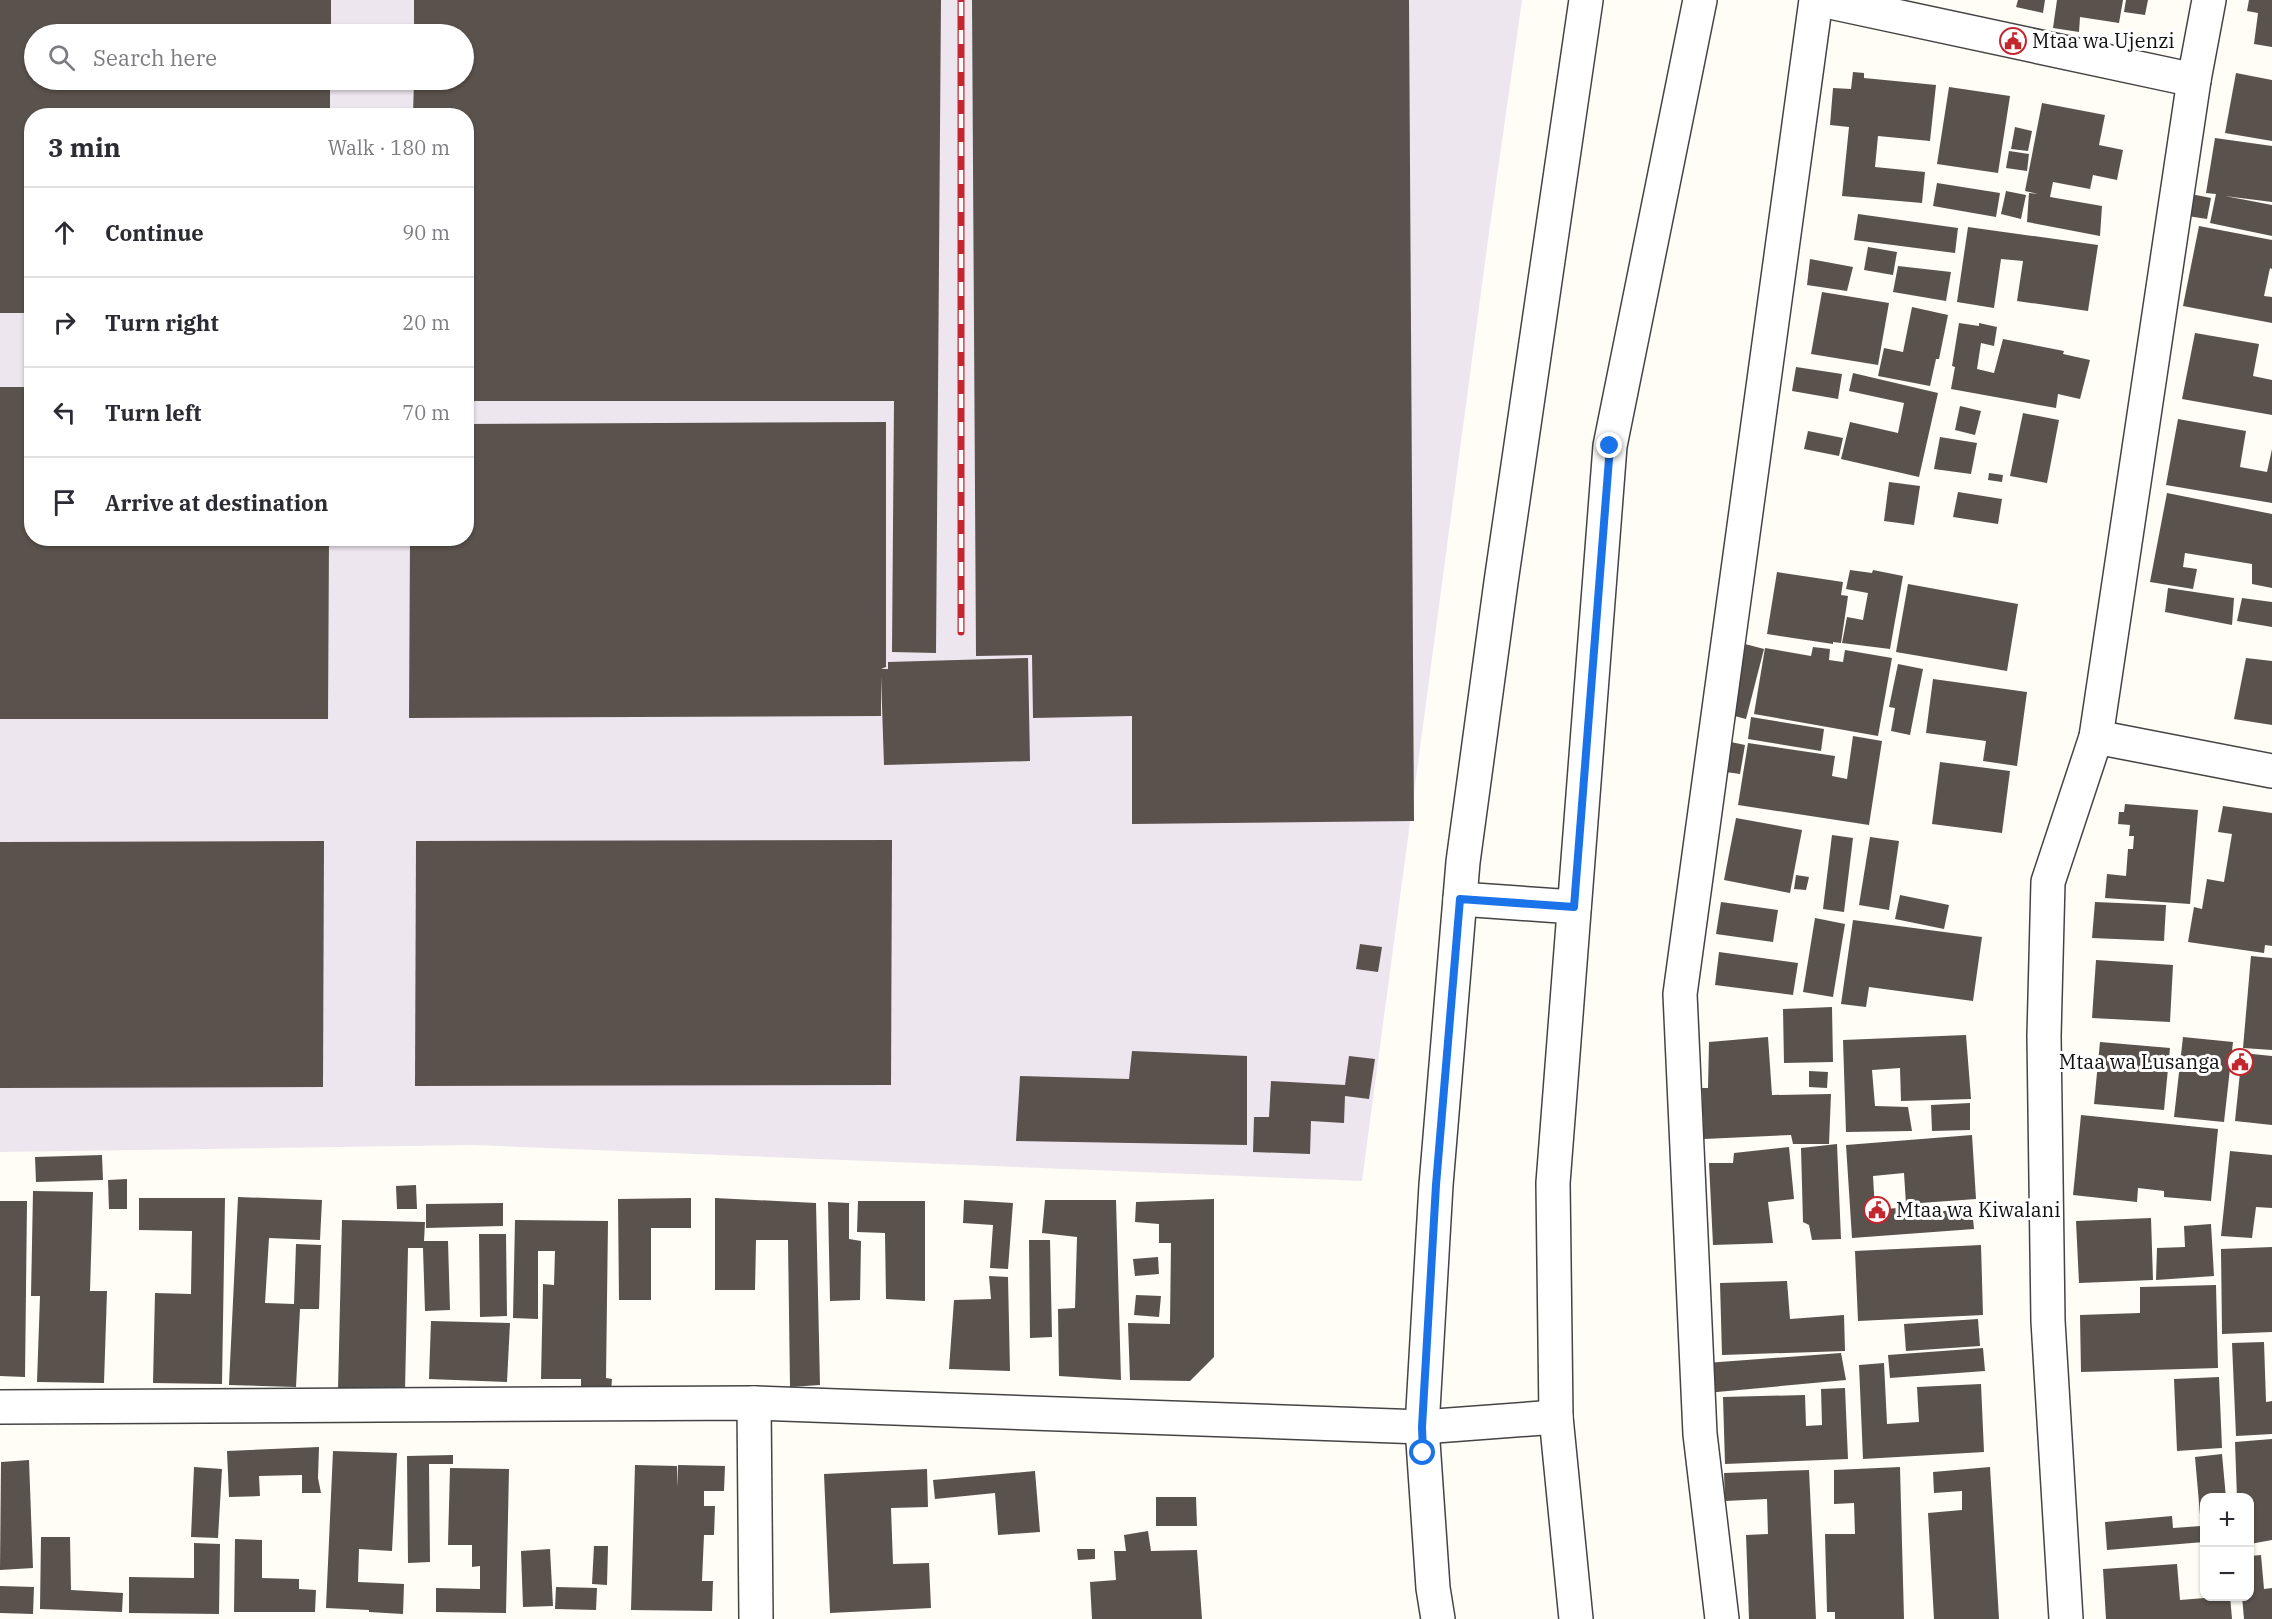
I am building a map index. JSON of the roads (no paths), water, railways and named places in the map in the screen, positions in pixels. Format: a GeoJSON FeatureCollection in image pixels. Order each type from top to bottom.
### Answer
{"type":"FeatureCollection","features":[{"type":"Feature","properties":{"kind":"street"},"geometry":{"type":"LineString","coordinates":[[1438,1619],[1433,1588],[1422,1427],[1436,1185],[1462,862],[1586,0]]}},
{"type":"Feature","properties":{"kind":"street"},"geometry":{"type":"LineString","coordinates":[[1576,1619],[1556,1417],[1553,1183],[1574,907],[1610,446],[1700,0]]}},
{"type":"Feature","properties":{"kind":"street"},"geometry":{"type":"LineString","coordinates":[[1722,1619],[1700,1434],[1680,994],[1816,0]]}},
{"type":"Feature","properties":{"kind":"street"},"geometry":{"type":"LineString","coordinates":[[1821,0],[2194,80]]}},
{"type":"Feature","properties":{"kind":"street"},"geometry":{"type":"LineString","coordinates":[[2066,1619],[2048,1322],[2044,1035],[2048,882],[2096,737],[2194,80],[2209,0]]}},
{"type":"Feature","properties":{"kind":"street"},"geometry":{"type":"LineString","coordinates":[[2096,737],[2272,771]]}},
{"type":"Feature","properties":{"kind":"street"},"geometry":{"type":"LineString","coordinates":[[1460,899],[1574,907]]}},
{"type":"Feature","properties":{"kind":"street"},"geometry":{"type":"LineString","coordinates":[[0,1407],[754,1403],[1422,1427],[1556,1417]]}},
{"type":"Feature","properties":{"kind":"street"},"geometry":{"type":"LineString","coordinates":[[754,1403],[756,1619]]}},
{"type":"Feature","properties":{"kind":"railway"},"geometry":{"type":"LineString","coordinates":[[961,0],[961,632]]}},
{"type":"Feature","properties":{"kind":"place","name":"Mtaa wa Ujenzi"},"geometry":{"type":"Point","coordinates":[2013,41]}},
{"type":"Feature","properties":{"kind":"place","name":"Mtaa wa Lusanga"},"geometry":{"type":"Point","coordinates":[2240,1062]}},
{"type":"Feature","properties":{"kind":"place","name":"Mtaa wa Kiwalani"},"geometry":{"type":"Point","coordinates":[1877,1210]}}]}
